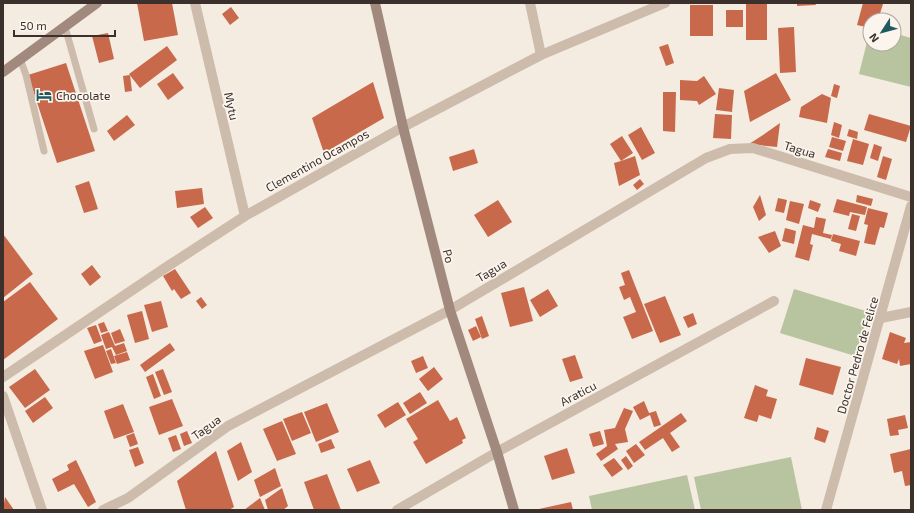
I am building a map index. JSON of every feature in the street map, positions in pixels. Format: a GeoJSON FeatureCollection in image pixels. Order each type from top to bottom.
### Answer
{"type":"FeatureCollection","features":[{"type":"Feature","properties":{"kind":"street"},"geometry":{"type":"LineString","coordinates":[[3,72],[97,3]]}},
{"type":"Feature","properties":{"kind":"street","name":"Mytu"},"geometry":{"type":"LineString","coordinates":[[195,3],[245,216]]}},
{"type":"Feature","properties":{"kind":"street","name":"Po"},"geometry":{"type":"LineString","coordinates":[[375,3],[403,127],[450,310],[497,452],[514,510]]}},
{"type":"Feature","properties":{"kind":"street"},"geometry":{"type":"LineString","coordinates":[[530,3],[541,55]]}},
{"type":"Feature","properties":{"kind":"street","name":"Clementino Ocampos"},"geometry":{"type":"LineString","coordinates":[[3,377],[245,216],[403,127],[541,55],[665,3]]}},
{"type":"Feature","properties":{"kind":"street","name":"Tagua"},"geometry":{"type":"LineString","coordinates":[[103,510],[128,498],[228,426],[450,310],[706,158],[730,149],[753,148],[911,198]]}},
{"type":"Feature","properties":{"kind":"street","name":"Doctor Pedro de Felice"},"geometry":{"type":"LineString","coordinates":[[826,510],[881,318],[911,206]]}},
{"type":"Feature","properties":{"kind":"street","name":"Araticu"},"geometry":{"type":"LineString","coordinates":[[397,510],[497,452],[774,301]]}},
{"type":"Feature","properties":{"kind":"street"},"geometry":{"type":"LineString","coordinates":[[881,318],[911,312]]}},
{"type":"Feature","properties":{"kind":"street"},"geometry":{"type":"LineString","coordinates":[[3,396],[42,510]]}},
{"type":"Feature","properties":{"kind":"lane"},"geometry":{"type":"LineString","coordinates":[[65,27],[94,129]]}},
{"type":"Feature","properties":{"kind":"lane"},"geometry":{"type":"LineString","coordinates":[[20,59],[26,75],[44,151]]}},
{"type":"Feature","properties":{"kind":"green space"},"geometry":{"type":"Polygon","coordinates":[[[902,35],[911,38],[911,87],[859,74],[864,52],[902,52],[902,35]]]}},
{"type":"Feature","properties":{"kind":"green space"},"geometry":{"type":"Polygon","coordinates":[[[794,289],[869,312],[855,356],[780,333],[794,289]]]}},
{"type":"Feature","properties":{"kind":"green space"},"geometry":{"type":"Polygon","coordinates":[[[791,457],[802,510],[701,510],[694,477],[791,457]]]}},
{"type":"Feature","properties":{"kind":"green space"},"geometry":{"type":"Polygon","coordinates":[[[687,475],[695,510],[592,510],[589,496],[687,475]]]}},
{"type":"Feature","properties":{"kind":"building"},"geometry":{"type":"Polygon","coordinates":[[[137,3],[172,3],[178,35],[144,41],[137,3]]]}},
{"type":"Feature","properties":{"kind":"building"},"geometry":{"type":"Polygon","coordinates":[[[746,3],[767,3],[767,40],[746,40],[746,3]]]}},
{"type":"Feature","properties":{"kind":"building"},"geometry":{"type":"Polygon","coordinates":[[[797,3],[815,3],[816,5],[797,6],[797,3]]]}},
{"type":"Feature","properties":{"kind":"building"},"geometry":{"type":"Polygon","coordinates":[[[863,3],[883,4],[880,12],[862,12],[862,26],[857,25],[863,3]]]}},
{"type":"Feature","properties":{"kind":"building"},"geometry":{"type":"Polygon","coordinates":[[[690,5],[713,5],[713,36],[690,36],[690,5]]]}},
{"type":"Feature","properties":{"kind":"building"},"geometry":{"type":"Polygon","coordinates":[[[231,7],[239,18],[230,25],[222,14],[231,7]]]}},
{"type":"Feature","properties":{"kind":"building"},"geometry":{"type":"Polygon","coordinates":[[[726,10],[743,10],[743,27],[726,27],[726,10]]]}},
{"type":"Feature","properties":{"kind":"building"},"geometry":{"type":"Polygon","coordinates":[[[794,27],[796,72],[780,73],[778,28],[794,27]]]}},
{"type":"Feature","properties":{"kind":"building"},"geometry":{"type":"Polygon","coordinates":[[[108,33],[114,59],[99,63],[92,36],[108,33]]]}},
{"type":"Feature","properties":{"kind":"building"},"geometry":{"type":"Polygon","coordinates":[[[668,44],[674,63],[666,66],[659,47],[668,44]]]}},
{"type":"Feature","properties":{"kind":"building"},"geometry":{"type":"Polygon","coordinates":[[[167,46],[177,60],[140,88],[129,74],[167,46]]]}},
{"type":"Feature","properties":{"kind":"building"},"geometry":{"type":"Polygon","coordinates":[[[66,63],[95,151],[57,163],[28,75],[66,63]]]}},
{"type":"Feature","properties":{"kind":"building"},"geometry":{"type":"Polygon","coordinates":[[[173,73],[184,88],[168,100],[157,84],[173,73]]]}},
{"type":"Feature","properties":{"kind":"building"},"geometry":{"type":"Polygon","coordinates":[[[776,73],[791,100],[750,122],[744,91],[776,73]]]}},
{"type":"Feature","properties":{"kind":"building"},"geometry":{"type":"Polygon","coordinates":[[[130,75],[132,91],[125,92],[123,76],[130,75]]]}},
{"type":"Feature","properties":{"kind":"building"},"geometry":{"type":"Polygon","coordinates":[[[704,76],[716,94],[699,105],[697,101],[680,100],[680,80],[697,81],[704,76]]]}},
{"type":"Feature","properties":{"kind":"building"},"geometry":{"type":"Polygon","coordinates":[[[373,82],[384,118],[324,153],[312,118],[373,82]]]}},
{"type":"Feature","properties":{"kind":"building"},"geometry":{"type":"Polygon","coordinates":[[[834,84],[840,86],[837,98],[831,96],[834,84]]]}},
{"type":"Feature","properties":{"kind":"building"},"geometry":{"type":"Polygon","coordinates":[[[719,88],[734,90],[732,112],[716,110],[719,88]]]}},
{"type":"Feature","properties":{"kind":"building"},"geometry":{"type":"Polygon","coordinates":[[[663,92],[676,92],[675,132],[663,131],[663,92]]]}},
{"type":"Feature","properties":{"kind":"building"},"geometry":{"type":"Polygon","coordinates":[[[822,94],[831,98],[827,123],[799,117],[801,107],[822,94]]]}},
{"type":"Feature","properties":{"kind":"building"},"geometry":{"type":"Polygon","coordinates":[[[715,114],[732,115],[731,139],[713,138],[715,114]]]}},
{"type":"Feature","properties":{"kind":"building"},"geometry":{"type":"Polygon","coordinates":[[[869,114],[911,126],[906,142],[864,130],[869,114]]]}},
{"type":"Feature","properties":{"kind":"building"},"geometry":{"type":"Polygon","coordinates":[[[127,115],[135,125],[114,141],[107,131],[127,115]]]}},
{"type":"Feature","properties":{"kind":"building"},"geometry":{"type":"Polygon","coordinates":[[[834,122],[842,125],[839,138],[831,135],[834,122]]]}},
{"type":"Feature","properties":{"kind":"building"},"geometry":{"type":"Polygon","coordinates":[[[780,123],[777,147],[749,144],[763,135],[780,123]]]}},
{"type":"Feature","properties":{"kind":"building"},"geometry":{"type":"Polygon","coordinates":[[[641,127],[655,153],[642,160],[628,135],[641,127]]]}},
{"type":"Feature","properties":{"kind":"building"},"geometry":{"type":"Polygon","coordinates":[[[849,129],[858,132],[857,139],[847,136],[849,129]]]}},
{"type":"Feature","properties":{"kind":"building"},"geometry":{"type":"Polygon","coordinates":[[[622,136],[633,153],[621,161],[610,144],[622,136]]]}},
{"type":"Feature","properties":{"kind":"building"},"geometry":{"type":"Polygon","coordinates":[[[832,137],[846,141],[843,151],[829,147],[832,137]]]}},
{"type":"Feature","properties":{"kind":"building"},"geometry":{"type":"Polygon","coordinates":[[[853,139],[869,144],[863,165],[847,161],[853,139]]]}},
{"type":"Feature","properties":{"kind":"building"},"geometry":{"type":"Polygon","coordinates":[[[874,144],[882,147],[878,161],[870,158],[874,144]]]}},
{"type":"Feature","properties":{"kind":"building"},"geometry":{"type":"Polygon","coordinates":[[[474,149],[478,163],[453,171],[449,157],[474,149]]]}},
{"type":"Feature","properties":{"kind":"building"},"geometry":{"type":"Polygon","coordinates":[[[828,149],[842,153],[840,161],[825,157],[828,149]]]}},
{"type":"Feature","properties":{"kind":"building"},"geometry":{"type":"Polygon","coordinates":[[[635,156],[640,175],[619,186],[614,163],[635,156]]]}},
{"type":"Feature","properties":{"kind":"building"},"geometry":{"type":"Polygon","coordinates":[[[883,156],[892,159],[886,180],[877,177],[883,156]]]}},
{"type":"Feature","properties":{"kind":"building"},"geometry":{"type":"Polygon","coordinates":[[[640,179],[644,184],[637,190],[633,185],[640,179]]]}},
{"type":"Feature","properties":{"kind":"building"},"geometry":{"type":"Polygon","coordinates":[[[89,181],[98,209],[84,213],[75,186],[89,181]]]}},
{"type":"Feature","properties":{"kind":"building"},"geometry":{"type":"Polygon","coordinates":[[[202,188],[204,204],[177,208],[175,191],[202,188]]]}},
{"type":"Feature","properties":{"kind":"building"},"geometry":{"type":"Polygon","coordinates":[[[760,195],[766,215],[759,221],[753,207],[760,195]]]}},
{"type":"Feature","properties":{"kind":"building"},"geometry":{"type":"Polygon","coordinates":[[[857,195],[873,199],[871,206],[856,202],[857,195]]]}},
{"type":"Feature","properties":{"kind":"building"},"geometry":{"type":"Polygon","coordinates":[[[778,198],[787,200],[784,213],[775,211],[778,198]]]}},
{"type":"Feature","properties":{"kind":"building"},"geometry":{"type":"Polygon","coordinates":[[[837,199],[867,207],[865,215],[850,212],[849,216],[833,212],[837,199]]]}},
{"type":"Feature","properties":{"kind":"building"},"geometry":{"type":"Polygon","coordinates":[[[498,200],[512,222],[488,237],[474,215],[498,200]]]}},
{"type":"Feature","properties":{"kind":"building"},"geometry":{"type":"Polygon","coordinates":[[[810,200],[821,204],[818,212],[808,208],[810,200]]]}},
{"type":"Feature","properties":{"kind":"building"},"geometry":{"type":"Polygon","coordinates":[[[790,201],[804,204],[799,224],[786,220],[790,201]]]}},
{"type":"Feature","properties":{"kind":"building"},"geometry":{"type":"Polygon","coordinates":[[[205,207],[213,218],[198,228],[190,217],[205,207]]]}},
{"type":"Feature","properties":{"kind":"building"},"geometry":{"type":"Polygon","coordinates":[[[868,208],[888,213],[884,228],[880,227],[875,245],[864,243],[868,225],[864,224],[868,208]]]}},
{"type":"Feature","properties":{"kind":"building"},"geometry":{"type":"Polygon","coordinates":[[[852,214],[860,216],[856,231],[848,229],[852,214]]]}},
{"type":"Feature","properties":{"kind":"building"},"geometry":{"type":"Polygon","coordinates":[[[816,217],[826,219],[823,233],[832,235],[831,239],[812,234],[810,244],[813,245],[809,261],[795,257],[803,225],[814,228],[816,217]]]}},
{"type":"Feature","properties":{"kind":"building"},"geometry":{"type":"Polygon","coordinates":[[[785,228],[796,231],[794,244],[782,241],[785,228]]]}},
{"type":"Feature","properties":{"kind":"building"},"geometry":{"type":"Polygon","coordinates":[[[775,231],[781,246],[769,253],[758,237],[775,231]]]}},
{"type":"Feature","properties":{"kind":"building"},"geometry":{"type":"Polygon","coordinates":[[[3,234],[33,274],[3,298],[3,234]]]}},
{"type":"Feature","properties":{"kind":"building"},"geometry":{"type":"Polygon","coordinates":[[[833,234],[860,241],[856,256],[839,251],[841,244],[831,241],[833,234]]]}},
{"type":"Feature","properties":{"kind":"building"},"geometry":{"type":"Polygon","coordinates":[[[92,265],[101,277],[90,286],[81,274],[92,265]]]}},
{"type":"Feature","properties":{"kind":"building"},"geometry":{"type":"Polygon","coordinates":[[[175,269],[191,293],[181,299],[174,289],[172,291],[163,276],[175,269]]]}},
{"type":"Feature","properties":{"kind":"building"},"geometry":{"type":"Polygon","coordinates":[[[629,270],[653,331],[632,339],[623,317],[636,312],[630,297],[624,300],[619,287],[625,285],[621,273],[629,270]]]}},
{"type":"Feature","properties":{"kind":"building"},"geometry":{"type":"Polygon","coordinates":[[[30,282],[58,319],[3,360],[3,302],[30,282]]]}},
{"type":"Feature","properties":{"kind":"building"},"geometry":{"type":"Polygon","coordinates":[[[524,287],[533,321],[510,327],[501,293],[524,287]]]}},
{"type":"Feature","properties":{"kind":"building"},"geometry":{"type":"Polygon","coordinates":[[[548,289],[558,306],[540,317],[530,300],[548,289]]]}},
{"type":"Feature","properties":{"kind":"building"},"geometry":{"type":"Polygon","coordinates":[[[665,296],[681,335],[660,343],[644,304],[665,296]]]}},
{"type":"Feature","properties":{"kind":"building"},"geometry":{"type":"Polygon","coordinates":[[[201,297],[207,305],[202,309],[196,301],[201,297]]]}},
{"type":"Feature","properties":{"kind":"building"},"geometry":{"type":"Polygon","coordinates":[[[161,301],[168,327],[152,332],[144,305],[161,301]]]}},
{"type":"Feature","properties":{"kind":"building"},"geometry":{"type":"Polygon","coordinates":[[[142,311],[149,339],[135,343],[127,315],[142,311]]]}},
{"type":"Feature","properties":{"kind":"building"},"geometry":{"type":"Polygon","coordinates":[[[693,313],[697,324],[688,328],[683,317],[693,313]]]}},
{"type":"Feature","properties":{"kind":"building"},"geometry":{"type":"Polygon","coordinates":[[[482,316],[489,336],[482,339],[475,319],[482,316]]]}},
{"type":"Feature","properties":{"kind":"building"},"geometry":{"type":"Polygon","coordinates":[[[104,322],[108,331],[101,333],[98,324],[104,322]]]}},
{"type":"Feature","properties":{"kind":"building"},"geometry":{"type":"Polygon","coordinates":[[[96,325],[102,341],[94,344],[87,328],[96,325]]]}},
{"type":"Feature","properties":{"kind":"building"},"geometry":{"type":"Polygon","coordinates":[[[476,326],[481,337],[473,341],[468,330],[476,326]]]}},
{"type":"Feature","properties":{"kind":"building"},"geometry":{"type":"Polygon","coordinates":[[[120,329],[125,341],[115,344],[111,333],[120,329]]]}},
{"type":"Feature","properties":{"kind":"building"},"geometry":{"type":"Polygon","coordinates":[[[109,332],[115,346],[124,343],[127,351],[116,355],[112,347],[106,349],[101,335],[109,332]]]}},
{"type":"Feature","properties":{"kind":"building"},"geometry":{"type":"Polygon","coordinates":[[[890,332],[906,338],[904,343],[911,342],[911,364],[900,366],[899,359],[897,364],[882,359],[890,332]]]}},
{"type":"Feature","properties":{"kind":"building"},"geometry":{"type":"Polygon","coordinates":[[[170,343],[175,350],[145,372],[140,365],[170,343]]]}},
{"type":"Feature","properties":{"kind":"building"},"geometry":{"type":"Polygon","coordinates":[[[103,345],[113,372],[95,379],[84,351],[103,345]]]}},
{"type":"Feature","properties":{"kind":"building"},"geometry":{"type":"Polygon","coordinates":[[[111,349],[116,363],[111,364],[106,351],[111,349]]]}},
{"type":"Feature","properties":{"kind":"building"},"geometry":{"type":"Polygon","coordinates":[[[127,352],[130,360],[117,364],[114,356],[127,352]]]}},
{"type":"Feature","properties":{"kind":"building"},"geometry":{"type":"Polygon","coordinates":[[[575,355],[583,378],[570,382],[562,359],[575,355]]]}},
{"type":"Feature","properties":{"kind":"building"},"geometry":{"type":"Polygon","coordinates":[[[423,356],[428,368],[416,373],[411,361],[423,356]]]}},
{"type":"Feature","properties":{"kind":"building"},"geometry":{"type":"Polygon","coordinates":[[[806,358],[841,367],[833,395],[799,385],[806,358]]]}},
{"type":"Feature","properties":{"kind":"building"},"geometry":{"type":"Polygon","coordinates":[[[434,367],[443,379],[428,391],[419,379],[434,367]]]}},
{"type":"Feature","properties":{"kind":"building"},"geometry":{"type":"Polygon","coordinates":[[[35,369],[50,390],[25,408],[9,387],[35,369]]]}},
{"type":"Feature","properties":{"kind":"building"},"geometry":{"type":"Polygon","coordinates":[[[163,369],[172,392],[164,395],[155,372],[163,369]]]}},
{"type":"Feature","properties":{"kind":"building"},"geometry":{"type":"Polygon","coordinates":[[[153,374],[161,396],[154,399],[146,377],[153,374]]]}},
{"type":"Feature","properties":{"kind":"building"},"geometry":{"type":"Polygon","coordinates":[[[755,385],[768,390],[766,396],[777,399],[771,419],[759,415],[757,422],[744,418],[755,385]]]}},
{"type":"Feature","properties":{"kind":"building"},"geometry":{"type":"Polygon","coordinates":[[[420,392],[427,403],[410,414],[403,403],[420,392]]]}},
{"type":"Feature","properties":{"kind":"building"},"geometry":{"type":"Polygon","coordinates":[[[45,397],[53,408],[33,423],[25,411],[45,397]]]}},
{"type":"Feature","properties":{"kind":"building"},"geometry":{"type":"Polygon","coordinates":[[[172,399],[183,426],[159,435],[149,407],[172,399]]]}},
{"type":"Feature","properties":{"kind":"building"},"geometry":{"type":"Polygon","coordinates":[[[438,400],[450,421],[457,417],[466,438],[462,440],[463,443],[426,464],[413,442],[418,439],[406,419],[438,400]]]}},
{"type":"Feature","properties":{"kind":"building"},"geometry":{"type":"Polygon","coordinates":[[[644,401],[649,413],[656,411],[661,425],[654,427],[650,415],[640,420],[633,407],[644,401]]]}},
{"type":"Feature","properties":{"kind":"building"},"geometry":{"type":"Polygon","coordinates":[[[398,402],[406,415],[385,428],[377,415],[398,402]]]}},
{"type":"Feature","properties":{"kind":"building"},"geometry":{"type":"Polygon","coordinates":[[[327,403],[339,432],[316,442],[304,412],[327,403]]]}},
{"type":"Feature","properties":{"kind":"building"},"geometry":{"type":"Polygon","coordinates":[[[123,404],[134,432],[114,439],[104,411],[123,404]]]}},
{"type":"Feature","properties":{"kind":"building"},"geometry":{"type":"Polygon","coordinates":[[[624,408],[633,411],[625,429],[628,442],[615,444],[618,449],[601,461],[596,454],[607,446],[604,430],[615,428],[624,408]]]}},
{"type":"Feature","properties":{"kind":"building"},"geometry":{"type":"Polygon","coordinates":[[[302,412],[311,433],[292,441],[283,419],[302,412]]]}},
{"type":"Feature","properties":{"kind":"building"},"geometry":{"type":"Polygon","coordinates":[[[681,413],[687,421],[670,433],[680,447],[672,452],[663,438],[645,450],[639,442],[681,413]]]}},
{"type":"Feature","properties":{"kind":"building"},"geometry":{"type":"Polygon","coordinates":[[[905,415],[908,428],[898,430],[899,435],[890,436],[887,419],[905,415]]]}},
{"type":"Feature","properties":{"kind":"building"},"geometry":{"type":"Polygon","coordinates":[[[282,421],[296,454],[277,461],[263,429],[282,421]]]}},
{"type":"Feature","properties":{"kind":"building"},"geometry":{"type":"Polygon","coordinates":[[[817,427],[829,431],[825,443],[814,439],[817,427]]]}},
{"type":"Feature","properties":{"kind":"building"},"geometry":{"type":"Polygon","coordinates":[[[187,431],[192,443],[184,446],[180,434],[187,431]]]}},
{"type":"Feature","properties":{"kind":"building"},"geometry":{"type":"Polygon","coordinates":[[[600,431],[604,444],[593,447],[589,434],[600,431]]]}},
{"type":"Feature","properties":{"kind":"building"},"geometry":{"type":"Polygon","coordinates":[[[134,433],[138,444],[130,447],[126,436],[134,433]]]}},
{"type":"Feature","properties":{"kind":"building"},"geometry":{"type":"Polygon","coordinates":[[[176,435],[181,449],[173,452],[168,438],[176,435]]]}},
{"type":"Feature","properties":{"kind":"building"},"geometry":{"type":"Polygon","coordinates":[[[331,439],[335,448],[321,453],[318,444],[331,439]]]}},
{"type":"Feature","properties":{"kind":"building"},"geometry":{"type":"Polygon","coordinates":[[[241,442],[252,472],[238,481],[227,451],[241,442]]]}},
{"type":"Feature","properties":{"kind":"building"},"geometry":{"type":"Polygon","coordinates":[[[636,444],[645,455],[634,463],[626,451],[636,444]]]}},
{"type":"Feature","properties":{"kind":"building"},"geometry":{"type":"Polygon","coordinates":[[[138,447],[144,463],[135,467],[129,450],[138,447]]]}},
{"type":"Feature","properties":{"kind":"building"},"geometry":{"type":"Polygon","coordinates":[[[567,448],[575,473],[552,480],[544,456],[567,448]]]}},
{"type":"Feature","properties":{"kind":"building"},"geometry":{"type":"Polygon","coordinates":[[[911,449],[911,485],[905,486],[902,471],[894,473],[890,454],[911,449]]]}},
{"type":"Feature","properties":{"kind":"building"},"geometry":{"type":"Polygon","coordinates":[[[216,451],[234,507],[229,510],[186,510],[177,481],[216,451]]]}},
{"type":"Feature","properties":{"kind":"building"},"geometry":{"type":"Polygon","coordinates":[[[626,456],[633,466],[628,470],[621,460],[626,456]]]}},
{"type":"Feature","properties":{"kind":"building"},"geometry":{"type":"Polygon","coordinates":[[[614,458],[623,469],[612,477],[603,465],[614,458]]]}},
{"type":"Feature","properties":{"kind":"building"},"geometry":{"type":"Polygon","coordinates":[[[76,460],[96,502],[88,507],[74,484],[58,492],[52,479],[69,470],[67,465],[76,460]]]}},
{"type":"Feature","properties":{"kind":"building"},"geometry":{"type":"Polygon","coordinates":[[[370,460],[380,483],[357,492],[347,469],[370,460]]]}},
{"type":"Feature","properties":{"kind":"building"},"geometry":{"type":"Polygon","coordinates":[[[275,468],[281,486],[260,497],[254,480],[275,468]]]}},
{"type":"Feature","properties":{"kind":"building"},"geometry":{"type":"Polygon","coordinates":[[[327,474],[341,510],[314,510],[304,482],[327,474]]]}},
{"type":"Feature","properties":{"kind":"building"},"geometry":{"type":"Polygon","coordinates":[[[282,488],[288,506],[283,510],[268,510],[265,500],[282,488]]]}},
{"type":"Feature","properties":{"kind":"building"},"geometry":{"type":"Polygon","coordinates":[[[5,497],[14,510],[3,510],[5,497]]]}},
{"type":"Feature","properties":{"kind":"building"},"geometry":{"type":"Polygon","coordinates":[[[260,498],[265,510],[244,510],[260,498]]]}},
{"type":"Feature","properties":{"kind":"building"},"geometry":{"type":"Polygon","coordinates":[[[571,502],[573,510],[539,510],[539,509],[571,502]]]}},
{"type":"Feature","properties":{"kind":"place","name":"Chocolate"},"geometry":{"type":"Point","coordinates":[44,95]}}]}
